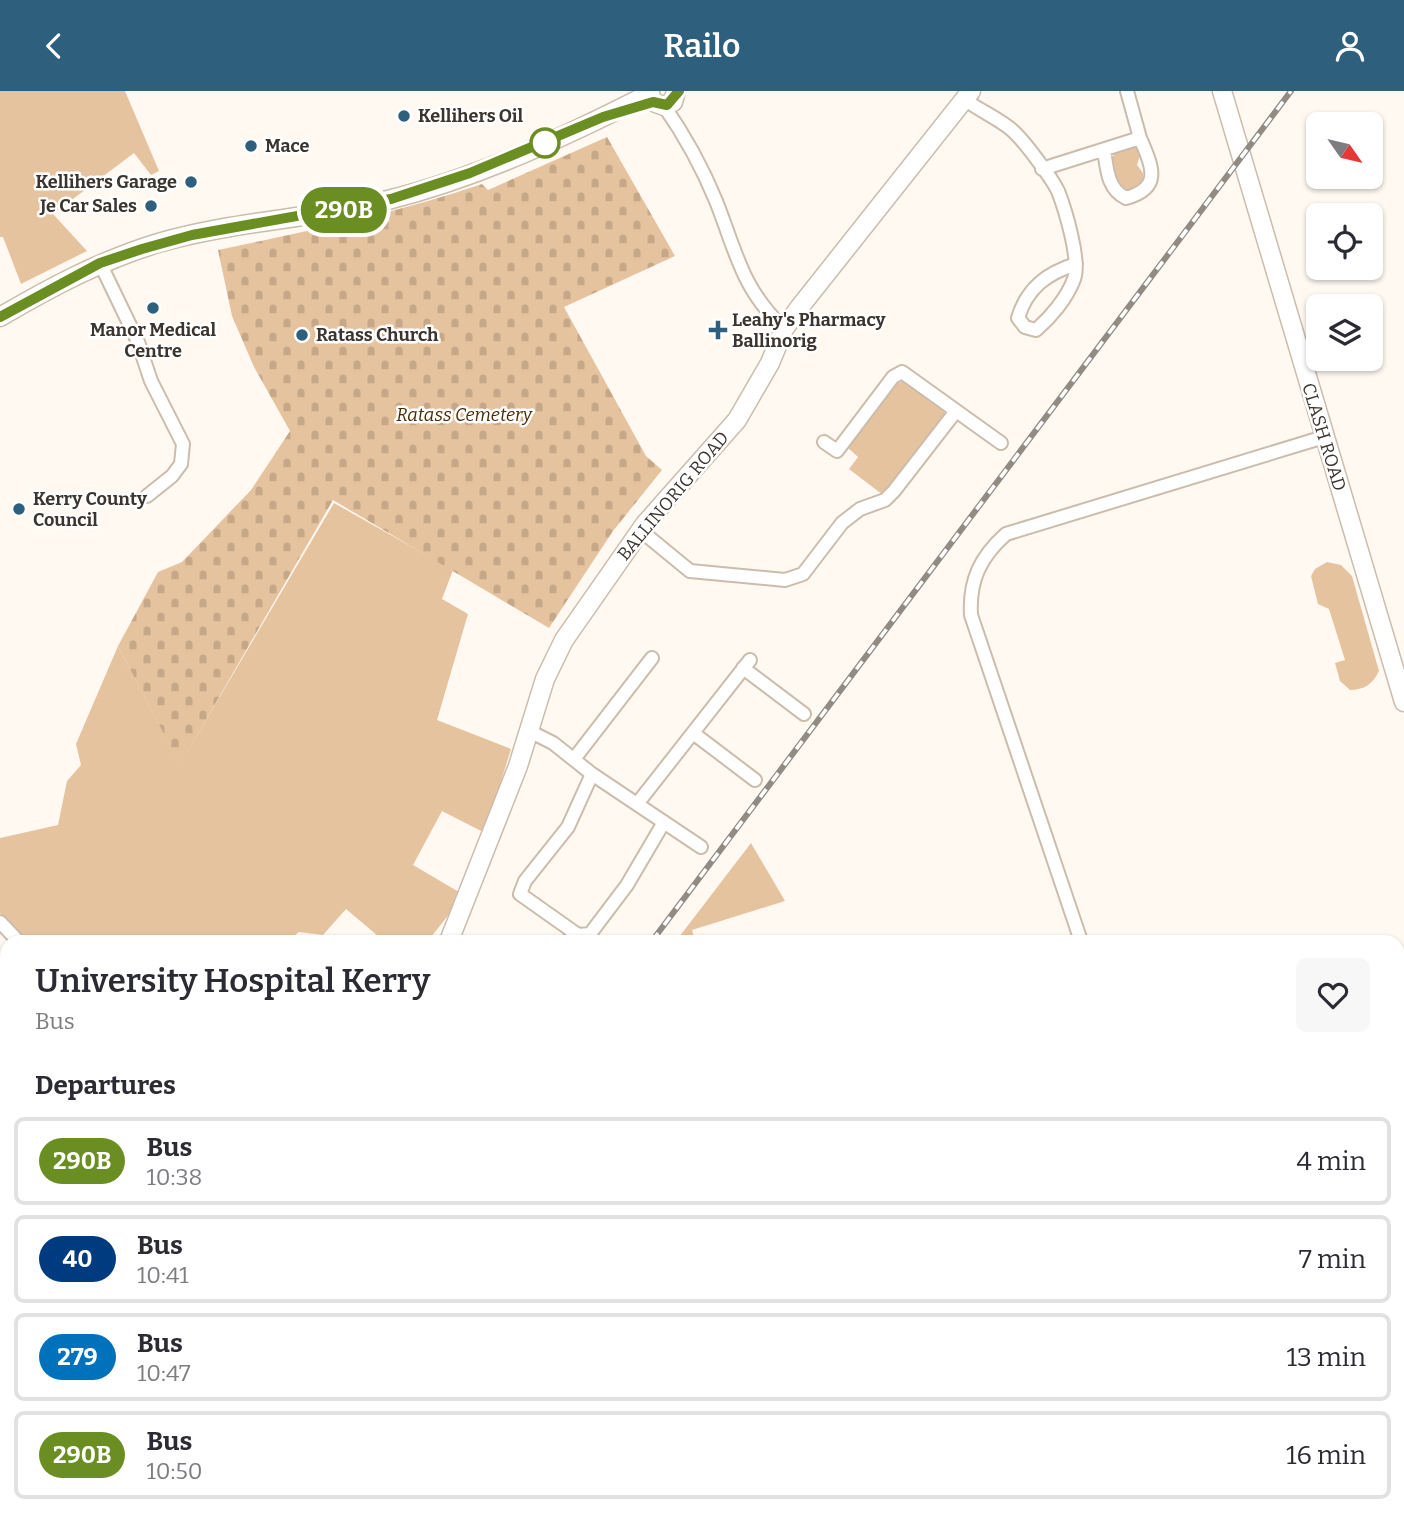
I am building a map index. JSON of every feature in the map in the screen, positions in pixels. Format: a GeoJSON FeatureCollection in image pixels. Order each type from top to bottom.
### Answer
{"type":"FeatureCollection","features":[{"type":"Feature","properties":{"kind":"street"},"geometry":{"type":"LineString","coordinates":[[1104,150],[1111,184],[1118,194],[1125,198],[1139,194],[1149,186],[1152,178],[1150,160],[1140,138],[1127,91]]}},
{"type":"Feature","properties":{"kind":"street","name":"CLASH ROAD"},"geometry":{"type":"LineString","coordinates":[[1222,91],[1404,702]]}},
{"type":"Feature","properties":{"kind":"street"},"geometry":{"type":"LineString","coordinates":[[967,95],[1011,128],[1031,150],[1057,189],[1076,264],[1075,278],[1048,320],[1036,330],[1025,327],[1018,318],[1034,288],[1047,275],[1076,264]]}},
{"type":"Feature","properties":{"kind":"street","name":"BALLINORIG ROAD"},"geometry":{"type":"LineString","coordinates":[[451,935],[529,731],[545,679],[564,640],[640,530],[737,419],[769,363],[784,329],[967,95]]}},
{"type":"Feature","properties":{"kind":"street"},"geometry":{"type":"LineString","coordinates":[[0,317],[100,263],[192,235],[391,199],[470,173],[659,96],[685,135],[717,203],[748,288],[784,329]]}},
{"type":"Feature","properties":{"kind":"street"},"geometry":{"type":"LineString","coordinates":[[1042,169],[1140,138]]}},
{"type":"Feature","properties":{"kind":"street"},"geometry":{"type":"LineString","coordinates":[[100,263],[138,342],[151,380],[183,444],[181,464],[172,476],[147,496]]}},
{"type":"Feature","properties":{"kind":"street"},"geometry":{"type":"LineString","coordinates":[[824,442],[836,451],[893,377],[902,372],[1001,443]]}},
{"type":"Feature","properties":{"kind":"street"},"geometry":{"type":"LineString","coordinates":[[640,530],[690,571],[785,580],[803,574],[834,532],[860,509],[885,500],[957,411]]}},
{"type":"Feature","properties":{"kind":"street"},"geometry":{"type":"LineString","coordinates":[[1079,935],[971,615],[970,593],[977,570],[988,549],[1006,534],[1324,437]]}},
{"type":"Feature","properties":{"kind":"street"},"geometry":{"type":"LineString","coordinates":[[574,759],[652,658]]}},
{"type":"Feature","properties":{"kind":"street"},"geometry":{"type":"LineString","coordinates":[[638,804],[746,664],[804,714]]}},
{"type":"Feature","properties":{"kind":"street"},"geometry":{"type":"LineString","coordinates":[[529,731],[553,743],[593,774],[701,847]]}},
{"type":"Feature","properties":{"kind":"street"},"geometry":{"type":"LineString","coordinates":[[693,733],[755,781]]}},
{"type":"Feature","properties":{"kind":"street"},"geometry":{"type":"LineString","coordinates":[[569,935],[520,894],[525,881],[568,827],[593,774]]}},
{"type":"Feature","properties":{"kind":"street"},"geometry":{"type":"LineString","coordinates":[[586,935],[590,934],[627,885],[664,822]]}},
{"type":"Feature","properties":{"kind":"street"},"geometry":{"type":"LineString","coordinates":[[0,922],[12,935]]}},
{"type":"Feature","properties":{"kind":"green space"},"geometry":{"type":"Polygon","coordinates":[[[0,91],[125,91],[159,171],[151,175],[134,153],[53,214],[87,251],[21,284],[3,237],[0,237],[0,91]]]}},
{"type":"Feature","properties":{"kind":"green space","name":"Ratass Cemetery"},"geometry":{"type":"Polygon","coordinates":[[[607,137],[675,256],[564,307],[646,456],[662,470],[613,531],[549,628],[333,500],[180,765],[118,646],[158,572],[182,562],[251,490],[290,431],[254,367],[232,316],[218,250],[384,213],[482,184],[488,190],[607,137]]]}},
{"type":"Feature","properties":{"kind":"green space"},"geometry":{"type":"Polygon","coordinates":[[[1136,147],[1141,152],[1137,165],[1143,173],[1143,184],[1132,192],[1117,184],[1112,159],[1115,152],[1136,147]]]}},
{"type":"Feature","properties":{"kind":"green space"},"geometry":{"type":"Polygon","coordinates":[[[904,381],[944,408],[945,416],[883,495],[849,469],[858,457],[847,447],[896,384],[904,381]]]}},
{"type":"Feature","properties":{"kind":"green space"},"geometry":{"type":"Polygon","coordinates":[[[334,503],[453,570],[442,599],[468,614],[437,720],[511,749],[485,833],[442,811],[413,865],[464,895],[433,935],[377,935],[346,909],[323,935],[299,932],[295,935],[21,935],[0,913],[0,838],[58,825],[67,781],[81,765],[76,744],[118,646],[180,764],[334,503]]]}},
{"type":"Feature","properties":{"kind":"green space"},"geometry":{"type":"Polygon","coordinates":[[[1327,562],[1341,565],[1352,576],[1379,671],[1371,683],[1360,689],[1350,690],[1340,681],[1335,663],[1345,660],[1329,609],[1318,604],[1311,576],[1315,569],[1327,562]]]}},
{"type":"Feature","properties":{"kind":"green space"},"geometry":{"type":"Polygon","coordinates":[[[751,843],[785,901],[692,930],[693,935],[681,935],[751,843]]]}},
{"type":"Feature","properties":{"kind":"railway"},"geometry":{"type":"LineString","coordinates":[[657,935],[1291,91]]}},
{"type":"Feature","properties":{"kind":"bus line","name":"290B"},"geometry":{"type":"LineString","coordinates":[[0,317],[36,295],[100,263],[123,255],[192,235],[342,211],[391,199],[450,181],[530,150],[603,117],[653,102],[667,105],[673,102],[676,92],[679,91]]}},
{"type":"Feature","properties":{"kind":"place","name":"Kellihers Oil"},"geometry":{"type":"Point","coordinates":[404,116]}},
{"type":"Feature","properties":{"kind":"place","name":"Mace"},"geometry":{"type":"Point","coordinates":[251,146]}},
{"type":"Feature","properties":{"kind":"place","name":"Kellihers Garage"},"geometry":{"type":"Point","coordinates":[191,182]}},
{"type":"Feature","properties":{"kind":"place","name":"Je Car Sales"},"geometry":{"type":"Point","coordinates":[151,206]}},
{"type":"Feature","properties":{"kind":"place","name":"Manor Medical Centre"},"geometry":{"type":"Point","coordinates":[153,308]}},
{"type":"Feature","properties":{"kind":"place","name":"Leahy's Pharmacy Ballinorig"},"geometry":{"type":"Point","coordinates":[718,330]}},
{"type":"Feature","properties":{"kind":"place","name":"Ratass Church"},"geometry":{"type":"Point","coordinates":[302,335]}},
{"type":"Feature","properties":{"kind":"place","name":"Kerry County Council"},"geometry":{"type":"Point","coordinates":[19,509]}}]}
